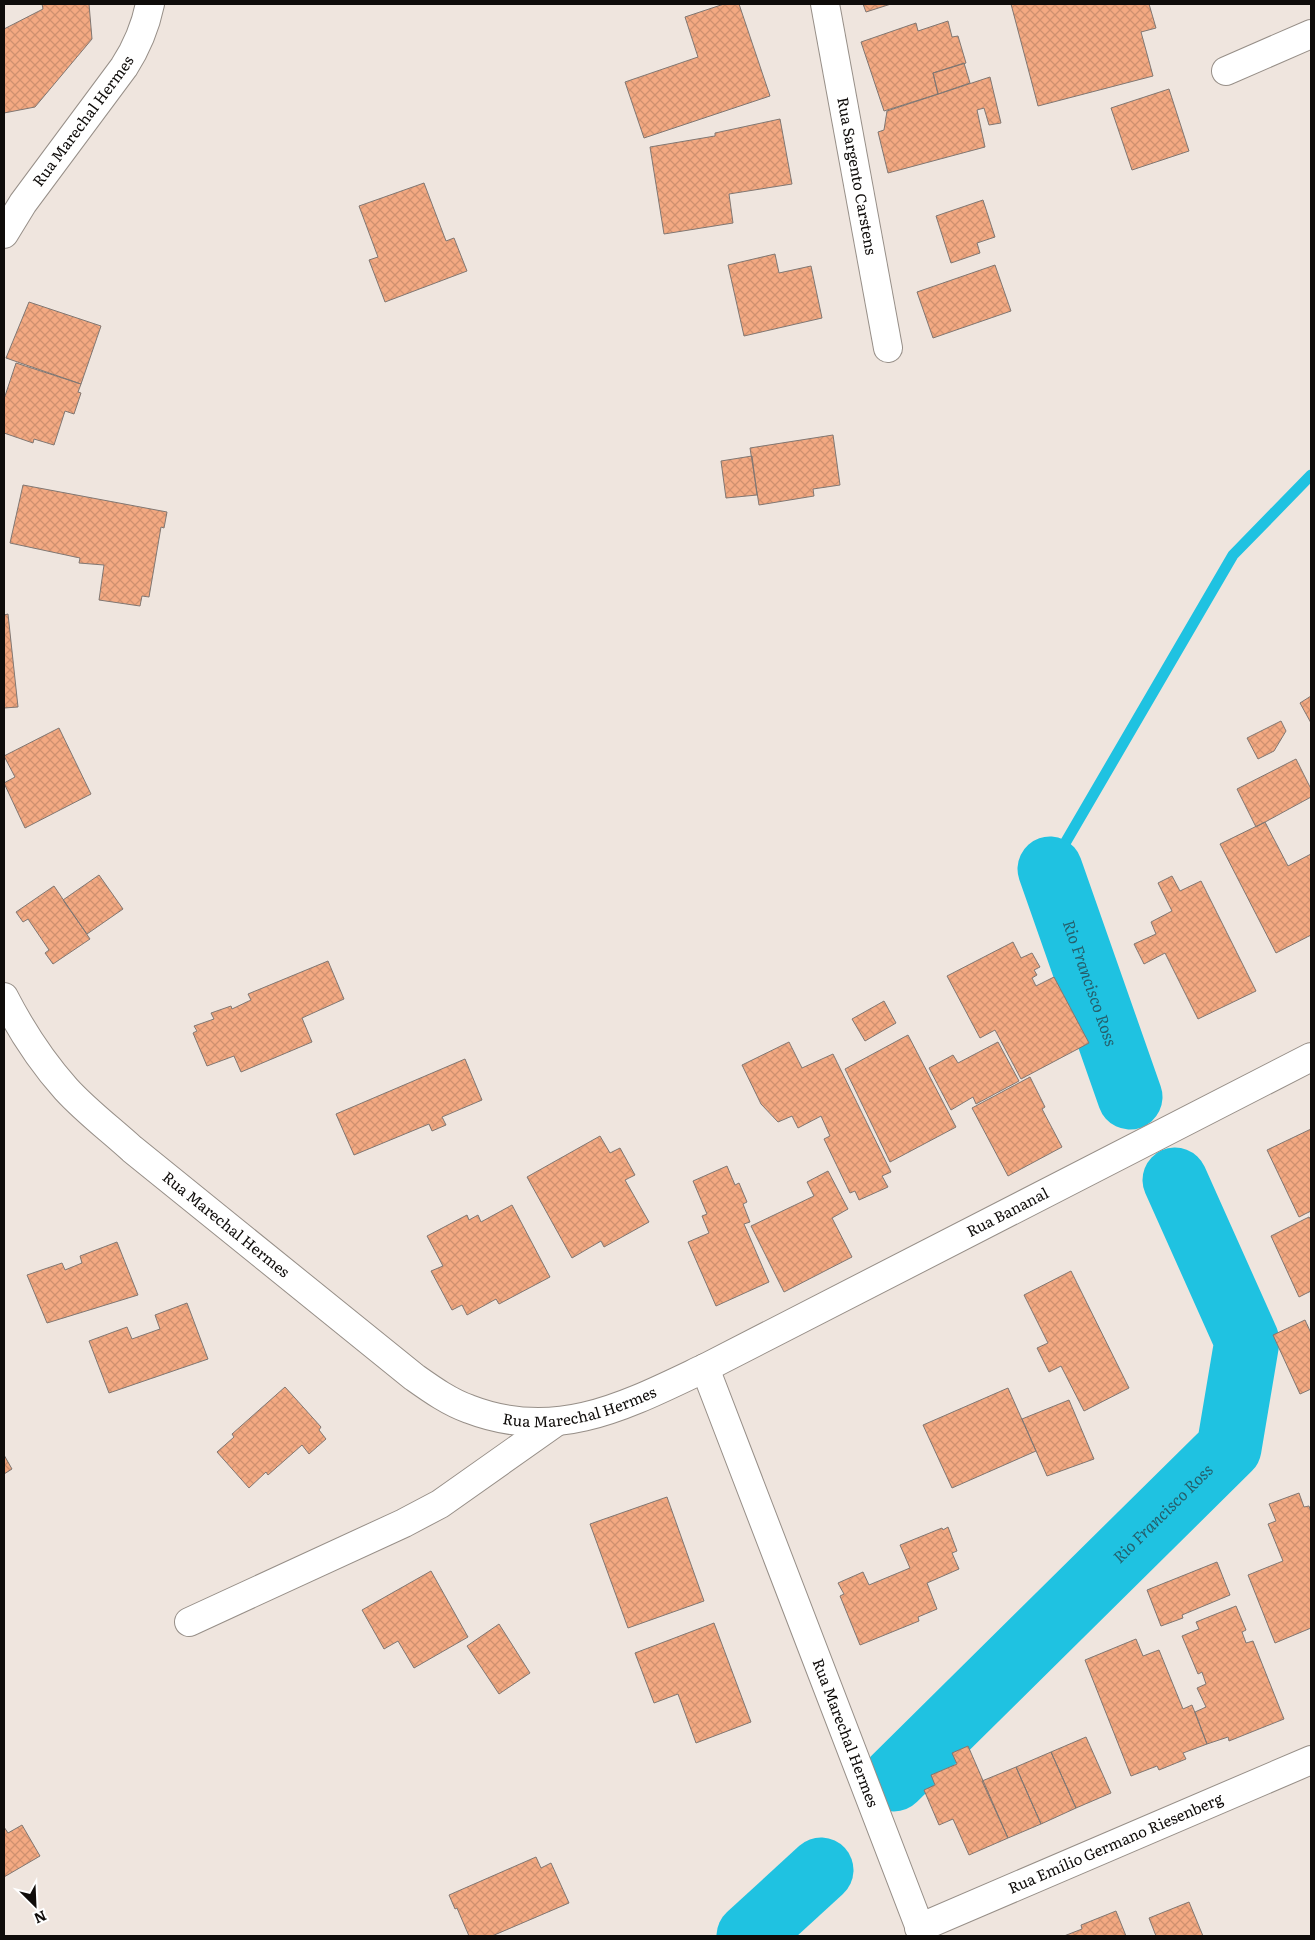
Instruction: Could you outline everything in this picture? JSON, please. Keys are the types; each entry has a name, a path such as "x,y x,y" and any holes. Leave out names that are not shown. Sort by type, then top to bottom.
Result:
{"street":[{"name":"Rua Marechal Hermes","path":"4,234 23,203 124,67 138,45 150,4"},
{"name":"Rua Sargento Carstens","path":"825,4 888,348"},
{"path":"1226,71 1311,34"},
{"name":"Rua Marechal Hermes","path":"5,1003 43,1061 67,1090 94,1116 132,1149 414,1377 443,1396 469,1409 501,1419 556,1422 580,1418 636,1401 704,1368 921,1932"},
{"name":"Rua Bananal","path":"704,1368 1311,1057"},
{"path":"189,1622 395,1528 440,1504 556,1422"},
{"name":"Rua Emílio Germano Riesenberg","path":"921,1932 1311,1760"}],"building":[{"path":"42,4 89,4 92,39 35,107 4,113 4,29 43,9"},
{"path":"724,4 739,4 770,96 644,138 625,82 698,57 685,17"},
{"path":"863,4 891,4 866,12"},
{"path":"1011,4 1149,4 1156,28 1141,32 1153,76 1038,106"},
{"path":"948,21 952,37 958,36 966,63 933,73 938,94 884,111 861,42 916,23 918,31"},
{"path":"964,63 970,83 938,94 933,73"},
{"path":"990,77 1001,123 989,125 984,108 977,110 985,147 888,173 878,132 884,130 887,111"},
{"path":"1169,89 1189,151 1132,170 1111,108"},
{"path":"780,119 792,184 729,194 733,223 664,234 650,147 715,136 715,133"},
{"path":"424,183 446,241 454,238 467,271 385,302 369,260 378,257 359,206"},
{"path":"983,200 995,237 977,243 980,253 951,263 936,216"},
{"path":"775,254 779,273 811,266 822,318 744,336 728,265"},
{"path":"995,265 1011,311 933,338 917,292"},
{"path":"29,302 101,326 81,384 6,358"},
{"path":"16,363 81,384 78,392 81,393 74,414 65,411 54,445 34,439 33,443 4,433 4,399"},
{"path":"833,435 840,485 813,489 814,496 759,505 750,448"},
{"path":"752,456 757,495 726,498 721,461"},
{"path":"23,485 167,512 164,528 161,527 149,597 142,596 140,606 99,600 104,565 79,563 80,558 10,543"},
{"path":"8,614 18,707 4,708 4,615"},
{"path":"1311,696 1311,723 1300,703"},
{"path":"1281,721 1286,731 1274,751 1258,759 1247,738"},
{"path":"59,728 91,794 25,828 4,783 15,777 4,756"},
{"path":"1296,759 1311,789 1311,797 1256,827 1237,789"},
{"path":"1265,822 1288,866 1311,854 1311,935 1276,953 1220,844"},
{"path":"99,875 123,909 87,934 63,900"},
{"path":"1172,876 1180,891 1201,881 1256,991 1198,1019 1165,953 1144,964 1134,944 1156,934 1151,922 1172,911 1158,883"},
{"path":"54,886 90,939 53,964 45,953 49,950 28,919 23,922 16,912"},
{"path":"1013,942 1021,958 1032,953 1040,967 1034,970 1037,975 1032,978 1036,986 1054,977 1089,1043 1021,1079 995,1030 980,1038 947,976"},
{"path":"328,961 344,999 302,1018 312,1042 241,1072 234,1056 207,1066 193,1033 197,1031 194,1026 214,1019 211,1013 231,1006 232,1009 251,1000 248,994"},
{"path":"884,1001 896,1023 865,1041 852,1019"},
{"path":"908,1035 956,1127 890,1162 845,1069"},
{"path":"789,1042 802,1068 833,1054 891,1172 882,1176 888,1187 859,1200 855,1191 850,1193 824,1139 830,1136 821,1116 798,1128 792,1116 778,1122 761,1104 742,1065"},
{"path":"998,1042 1019,1081 976,1104 973,1097 951,1110 929,1068 953,1055 958,1063"},
{"path":"465,1059 482,1100 442,1117 446,1125 432,1131 429,1124 354,1155 336,1114"},
{"path":"1030,1077 1045,1107 1042,1109 1062,1147 1008,1176 972,1108"},
{"path":"1311,1129 1311,1211 1299,1217 1267,1150"},
{"path":"600,1136 610,1153 620,1148 635,1175 625,1180 649,1222 604,1247 601,1241 572,1258 527,1177"},
{"path":"727,1166 735,1185 739,1183 747,1202 743,1204 750,1222 744,1224 769,1282 716,1306 688,1242 709,1233 702,1216 707,1214 693,1181"},
{"path":"828,1171 848,1209 832,1218 852,1257 784,1292 751,1226 814,1196 807,1182"},
{"path":"512,1205 550,1277 499,1304 496,1299 467,1315 462,1305 452,1310 431,1271 443,1266 427,1236 467,1215 469,1220 478,1215 481,1222"},
{"path":"1309,1217 1311,1220 1311,1291 1299,1297 1271,1236"},
{"path":"117,1242 138,1295 47,1323 27,1275 62,1263 65,1270 82,1263 80,1256"},
{"path":"1071,1271 1129,1388 1084,1411 1061,1366 1049,1372 1037,1348 1048,1343 1024,1295"},
{"path":"187,1303 208,1359 109,1393 89,1341 127,1327 132,1339 160,1329 155,1315"},
{"path":"1305,1320 1311,1333 1311,1389 1300,1394 1273,1335"},
{"path":"285,1387 321,1427 319,1430 326,1439 309,1454 302,1445 268,1475 266,1472 249,1488 217,1452 234,1437 232,1434"},
{"path":"1008,1388 1036,1451 952,1488 923,1425"},
{"path":"1069,1400 1094,1459 1047,1476 1022,1419"},
{"path":"4,1455 12,1469 4,1474"},
{"path":"1299,1493 1304,1507 1309,1506 1311,1512 1311,1628 1275,1643 1248,1575 1283,1561 1268,1524 1276,1521 1269,1504"},
{"path":"667,1497 704,1601 628,1628 590,1524"},
{"path":"948,1527 957,1551 952,1553 959,1569 927,1583 937,1609 918,1617 919,1621 860,1645 840,1596 844,1594 838,1583 863,1572 869,1585 910,1568 900,1545"},
{"path":"1217,1562 1230,1595 1182,1615 1183,1618 1161,1626 1147,1590"},
{"path":"431,1571 468,1637 414,1668 398,1641 384,1649 362,1610"},
{"path":"1236,1606 1246,1630 1242,1632 1246,1643 1253,1641 1284,1719 1229,1741 1228,1737 1207,1744 1195,1712 1206,1707 1197,1688 1206,1684 1202,1672 1198,1674 1182,1636 1199,1629 1196,1622"},
{"path":"714,1623 751,1722 696,1743 678,1694 654,1703 635,1653"},
{"path":"499,1624 530,1673 499,1694 467,1646"},
{"path":"1136,1639 1143,1656 1159,1650 1183,1709 1192,1705 1207,1744 1183,1753 1186,1759 1159,1770 1157,1766 1131,1776 1085,1660"},
{"path":"1086,1737 1111,1793 1076,1808 1051,1752"},
{"path":"968,1746 1008,1838 969,1855 953,1819 939,1825 924,1790 935,1785 931,1775 957,1764 952,1753"},
{"path":"1051,1752 1076,1808 1041,1824 1016,1767"},
{"path":"1016,1767 1041,1824 1008,1838 982,1781"},
{"path":"22,1825 40,1856 4,1877 4,1827 8,1833"},
{"path":"536,1857 541,1868 551,1863 569,1903 492,1936 469,1936 449,1895"},
{"path":"1189,1902 1203,1936 1156,1936 1149,1918"},
{"path":"1116,1911 1126,1936 1064,1936 1082,1929 1081,1925"}],"waterway":[{"path":"1050,869 1233,555 1311,475"},
{"name":"Rio Francisco Ross","path":"1050,869 1130,1097"},
{"name":"Rio Francisco Ross","path":"894,1779 1229,1448 1247,1341 1175,1180"},
{"name":"Rio Francisco Ross","path":"749,1936 821,1870"}]}
